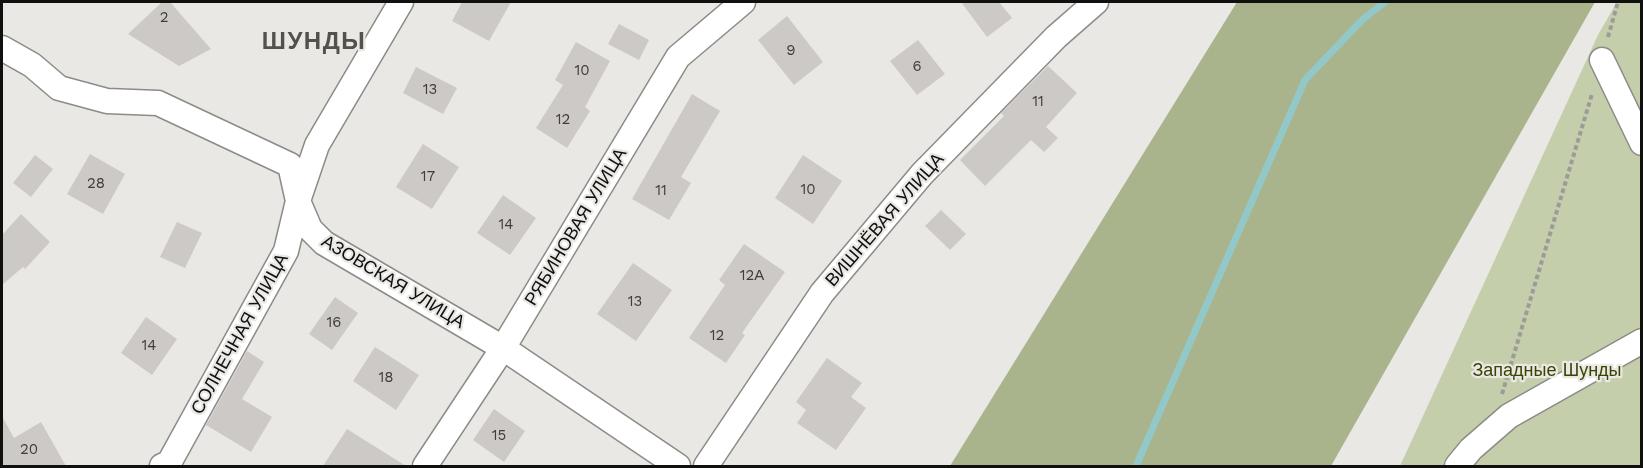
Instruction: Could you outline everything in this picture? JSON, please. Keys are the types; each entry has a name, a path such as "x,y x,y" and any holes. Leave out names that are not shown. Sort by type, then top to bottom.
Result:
{"street":[{"name":"СОЛНЕЧНАЯ УЛИЦА","path":"167,465 286,251 298,201 317,145 401,2"},
{"name":"РЯБИНОВАЯ УЛИЦА","path":"424,466 503,348 678,57 743,2"},
{"name":"ВИШНЁВАЯ УЛИЦА","path":"706,466 822,294 922,174 1056,37 1096,2"},
{"name":"АЗОВСКАЯ УЛИЦА","path":"2,48 32,65 59,88 107,101 158,103 290,165 298,201 310,229 324,243 503,348 678,466"},
{"path":"1602,60 1641,143"},
{"path":"1457,466 1471,449 1509,416 1641,341"}],"path":[{"path":"1491,432 1618,2"}],"green space":[{"path":"1237,2 1595,2 1331,466 950,466"},
{"name":"Западные Шунды","path":"1617,2 1641,2 1641,466 1400,466 1598,35"}],"building":[{"path":"162,2 170,2 211,49 179,66 128,34"},
{"path":"462,2 511,2 489,41 452,21"},
{"path":"961,2 999,2 1012,18 987,37"},
{"path":"787,16 823,62 794,85 758,40"},
{"path":"619,24 649,40 639,60 608,44"},
{"path":"918,40 945,74 917,95 890,61"},
{"path":"576,42 610,61 585,107 590,111 567,148 536,128 563,85 555,80"},
{"path":"1048,66 1077,93 1046,127 1058,138 1044,152 1031,140 985,186 960,160 1004,116 1001,113"},
{"path":"416,67 457,88 443,114 403,93"},
{"path":"692,94 720,111 681,177 691,183 669,220 632,199"},
{"path":"423,144 459,167 432,209 396,187"},
{"path":"90,154 125,174 103,214 67,194"},
{"path":"35,155 53,169 31,197 13,183"},
{"path":"803,155 842,181 813,224 775,198"},
{"path":"503,195 536,218 510,255 477,233"},
{"path":"941,210 966,234 950,250 925,226"},
{"path":"21,214 50,242 25,269 23,267 2,285 2,235"},
{"path":"177,222 202,233 185,268 160,257"},
{"path":"744,244 785,272 742,333 745,335 726,363 689,338 725,285 719,280"},
{"path":"633,263 672,290 636,341 597,314"},
{"path":"335,297 358,313 332,350 309,334"},
{"path":"146,317 177,339 152,375 121,353"},
{"path":"375,347 419,375 396,410 353,381"},
{"path":"247,351 264,362 242,399 272,417 251,452 206,425"},
{"path":"827,358 862,383 851,397 866,408 836,450 797,423 806,410 796,402"},
{"path":"494,409 525,431 504,462 473,440"},
{"path":"2,416 14,438 41,422 66,466 2,466"},
{"path":"347,429 406,466 323,466"}],"waterway":[{"path":"1136,466 1305,80 1362,20 1385,2"}],"district":[{"name":"ШУНДЫ","path":"314,42"}]}
